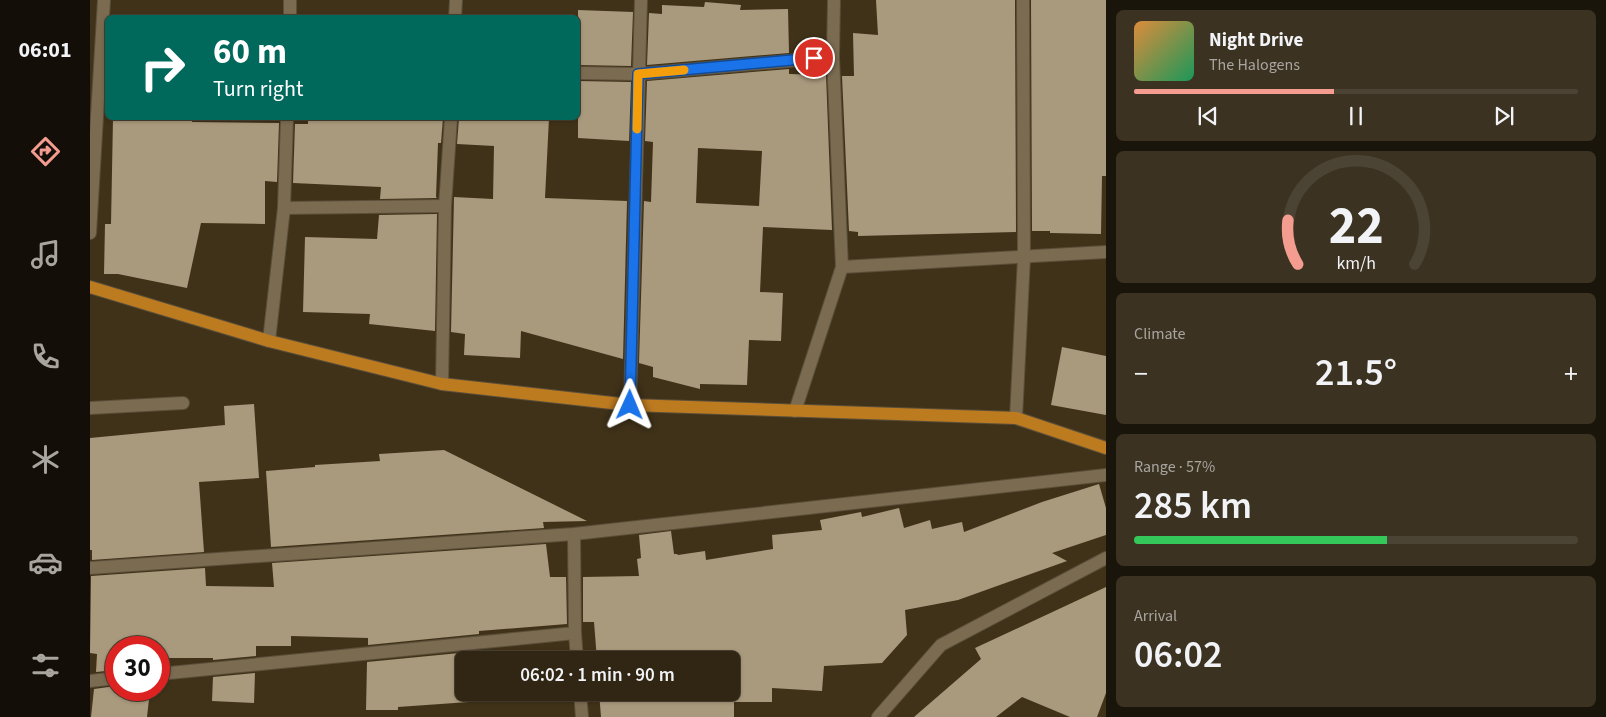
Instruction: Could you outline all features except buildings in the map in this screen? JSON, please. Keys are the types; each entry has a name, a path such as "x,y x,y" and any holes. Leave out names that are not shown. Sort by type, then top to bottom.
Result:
{"main road":[{"path":"90,287 269,341 442,384 630,405 1016,418 1106,448"}],"street":[{"path":"90,233 104,0"},
{"path":"290,0 290,15"},
{"path":"455,15 456,0"},
{"path":"630,405 641,0"},
{"path":"796,411 842,267 833,57 834,0"},
{"path":"1016,418 1024,257 1023,0"},
{"path":"580,73 638,74 833,57"},
{"path":"269,341 284,208 287,120"},
{"path":"442,384 445,206 451,120"},
{"path":"284,208 445,206"},
{"path":"842,267 1106,252"},
{"path":"90,408 183,403"},
{"path":"90,568 574,534 1106,475"},
{"path":"574,534 576,651"},
{"path":"878,717 941,645 1106,558"},
{"path":"170,673 575,633"},
{"path":"90,680 105,679"},
{"path":"581,701 582,717"}],"slow traffic":[{"path":"637,129 638,74 684,70"}],"route":[{"path":"630,405 638,74 814,58"}]}
